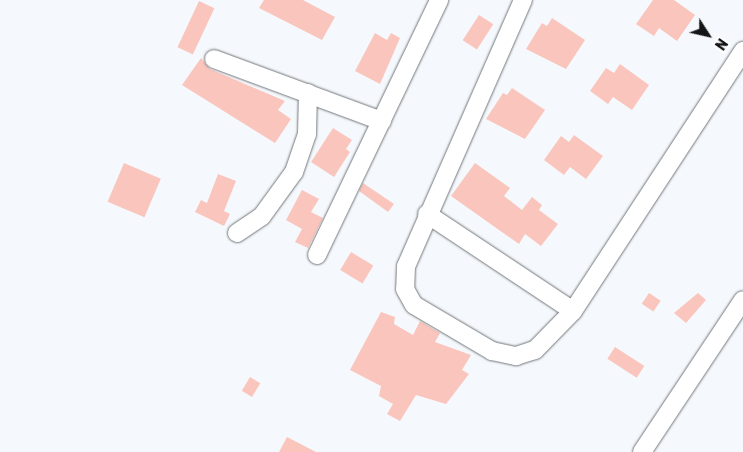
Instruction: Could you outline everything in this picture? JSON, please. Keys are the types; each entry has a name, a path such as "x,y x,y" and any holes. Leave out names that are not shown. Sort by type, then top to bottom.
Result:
{"street":[{"path":"317,255 439,0"},
{"path":"523,0 427,214 406,266 405,289 414,305 433,321 492,351 516,356 535,350 573,310 743,51"},
{"path":"214,59 382,120"},
{"path":"237,233 262,216 294,172 307,134 308,93"},
{"path":"427,214 573,310"},
{"path":"642,452 743,300"}],"building":[{"path":"264,0 303,0 335,17 322,40 259,8"},
{"path":"653,0 674,0 695,15 677,41 659,28 654,36 636,24"},
{"path":"199,1 214,8 193,54 177,47"},
{"path":"479,15 493,24 477,49 463,40"},
{"path":"552,18 585,40 566,69 526,49 542,23 547,26"},
{"path":"375,33 387,40 391,33 400,38 380,84 355,71"},
{"path":"201,58 210,69 285,101 278,110 291,119 275,143 182,85"},
{"path":"620,64 649,85 632,110 613,97 608,104 590,91 606,68 614,73"},
{"path":"512,88 545,110 525,139 486,119 503,93 507,95"},
{"path":"333,128 352,140 346,149 350,152 334,177 311,162"},
{"path":"574,135 603,156 586,179 570,167 564,175 544,160 561,136 569,142"},
{"path":"124,163 161,179 144,217 108,202"},
{"path":"475,163 510,188 504,196 522,210 532,197 542,205 539,210 558,224 541,246 525,234 519,244 451,196"},
{"path":"218,174 236,181 224,211 230,214 224,226 195,212 201,200 207,203"},
{"path":"363,183 394,204 388,212 359,191"},
{"path":"302,190 319,199 311,212 323,218 308,248 295,242 302,229 286,220"},
{"path":"351,252 373,265 362,283 340,270"},
{"path":"649,293 661,301 653,312 642,304"},
{"path":"698,293 706,300 686,323 674,313"},
{"path":"381,312 395,317 394,324 413,335 420,321 440,333 435,342 471,355 462,370 469,374 446,404 416,395 400,421 387,414 393,404 379,396 381,386 350,370"},
{"path":"615,347 644,366 637,378 607,359"},
{"path":"250,377 260,383 252,397 242,391"},
{"path":"287,437 316,452 279,452"}]}
